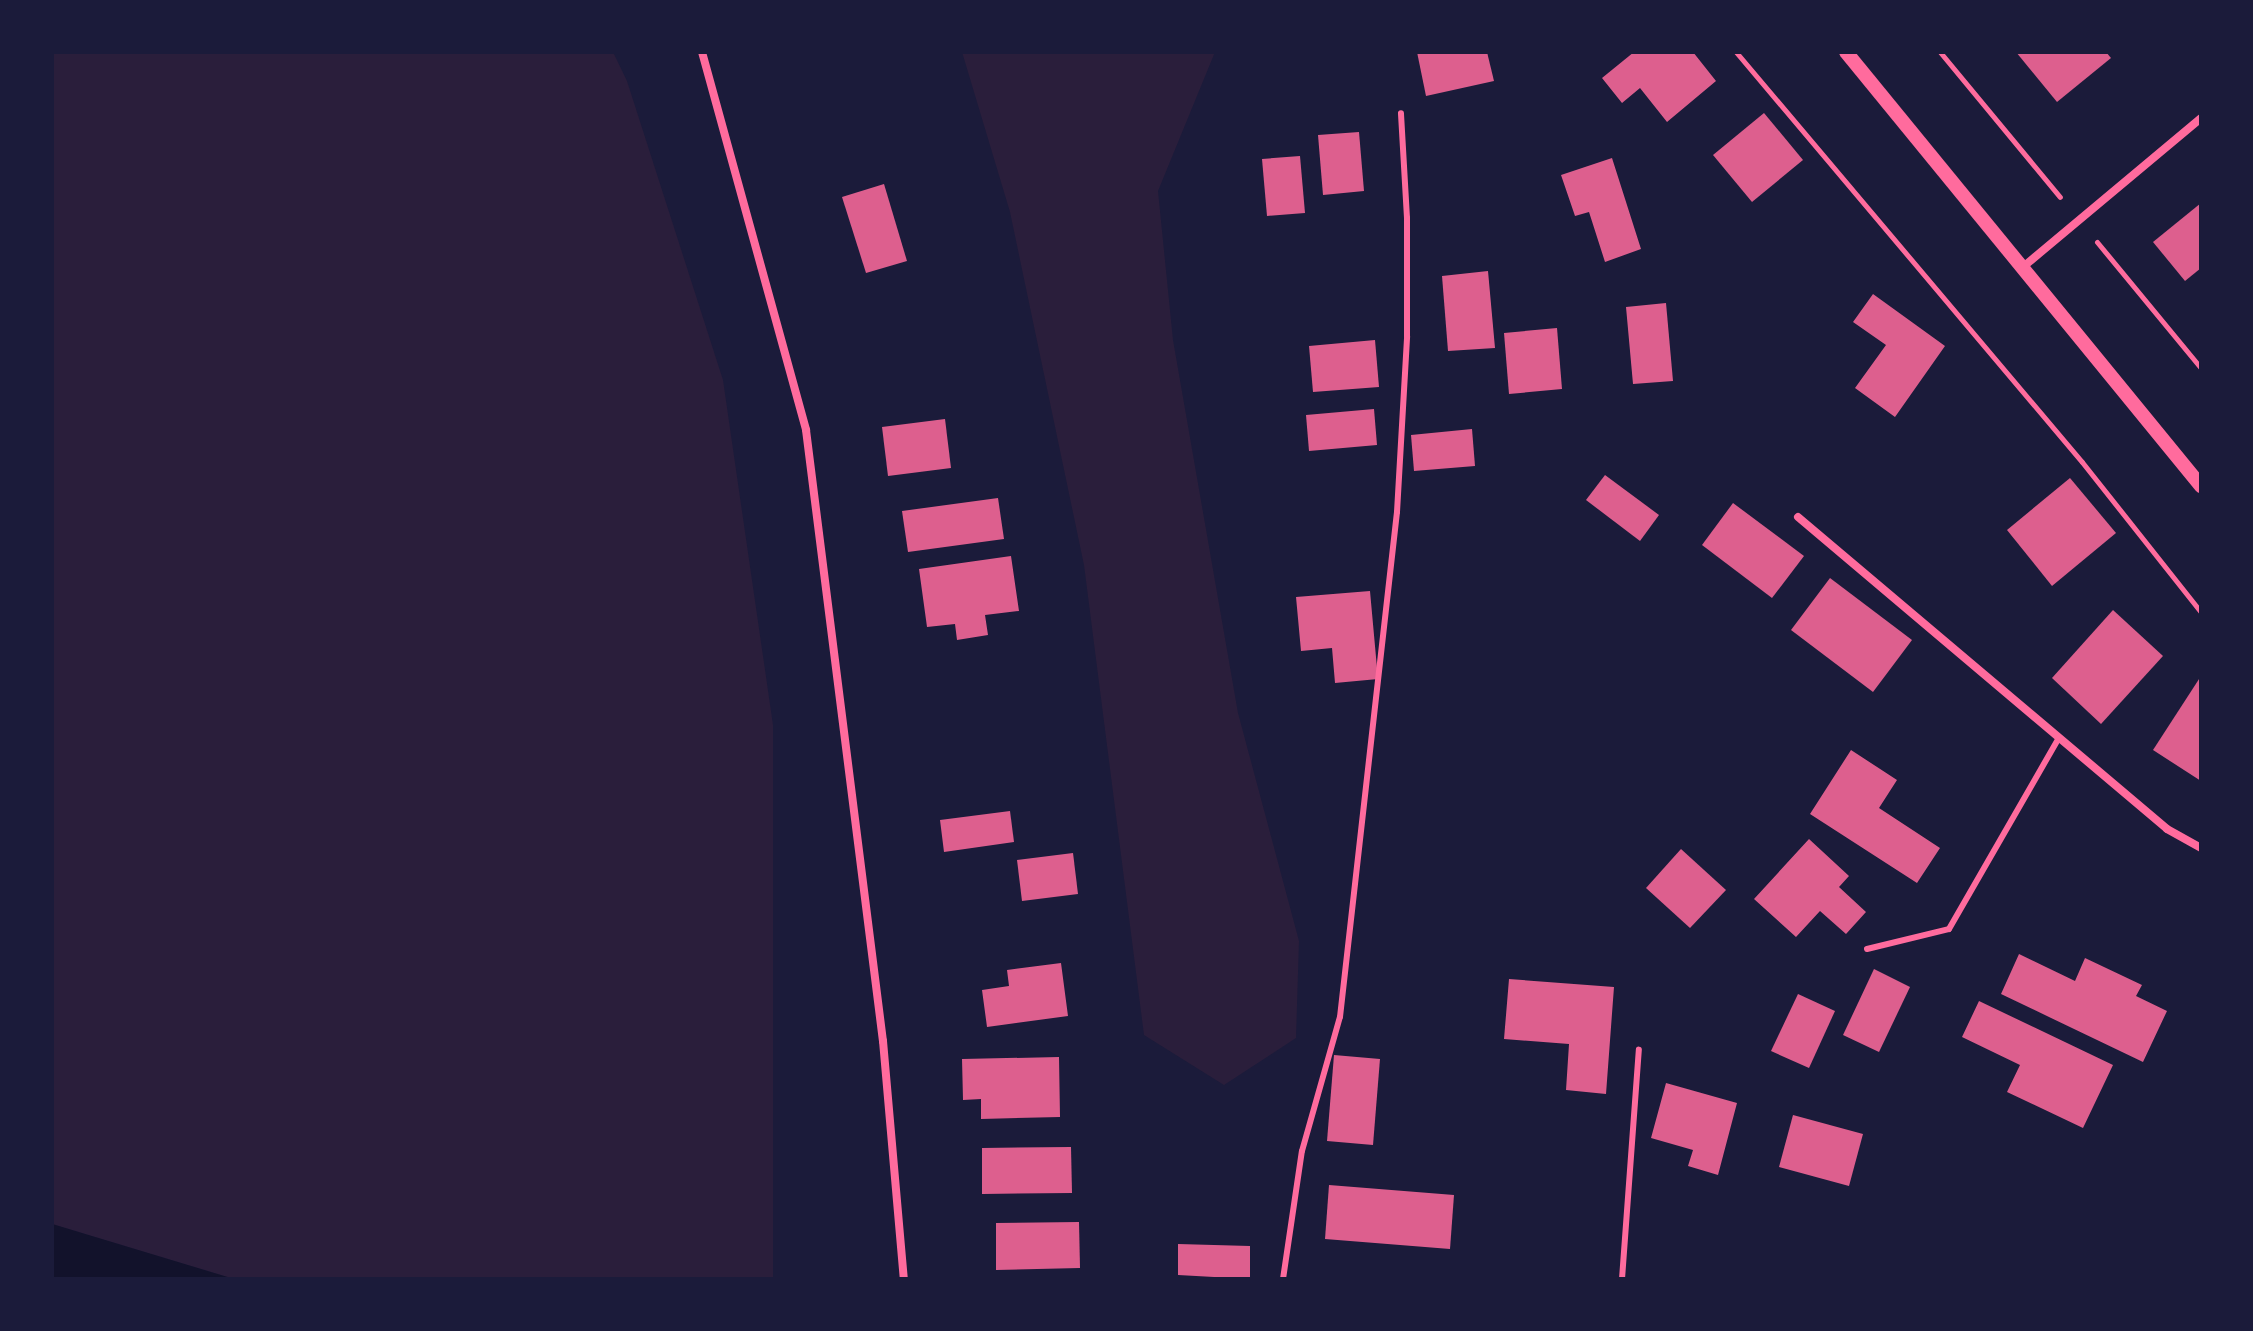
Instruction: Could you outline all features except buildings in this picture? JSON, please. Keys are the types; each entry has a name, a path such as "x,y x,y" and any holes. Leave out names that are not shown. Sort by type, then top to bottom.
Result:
{"street":[{"path":"702,52 806,430 883,1041 904,1279"},
{"path":"1846,52 2201,486"},
{"path":"2023,267 2201,118"},
{"path":"1798,517 2167,829 2201,848"}],"lane":[{"path":"1283,1279 1302,1151 1340,1017 1397,512 1407,336 1407,218 1401,113"},
{"path":"1867,949 1949,929 2059,738"},
{"path":"1622,1279 1639,1050"}],"path":[{"path":"1736,52 2082,462 2201,612"},
{"path":"1940,52 2201,368"}],"shaded area":[{"path":"52,52 613,52 627,81 723,380 773,725 773,1279 234,1279 52,1224"},
{"path":"962,52 1215,52 1158,191 1173,340 1238,713 1299,941 1296,1038 1224,1085 1144,1035 1084,565 1010,212"},
{"path":"52,1224 234,1279 52,1279"}]}
